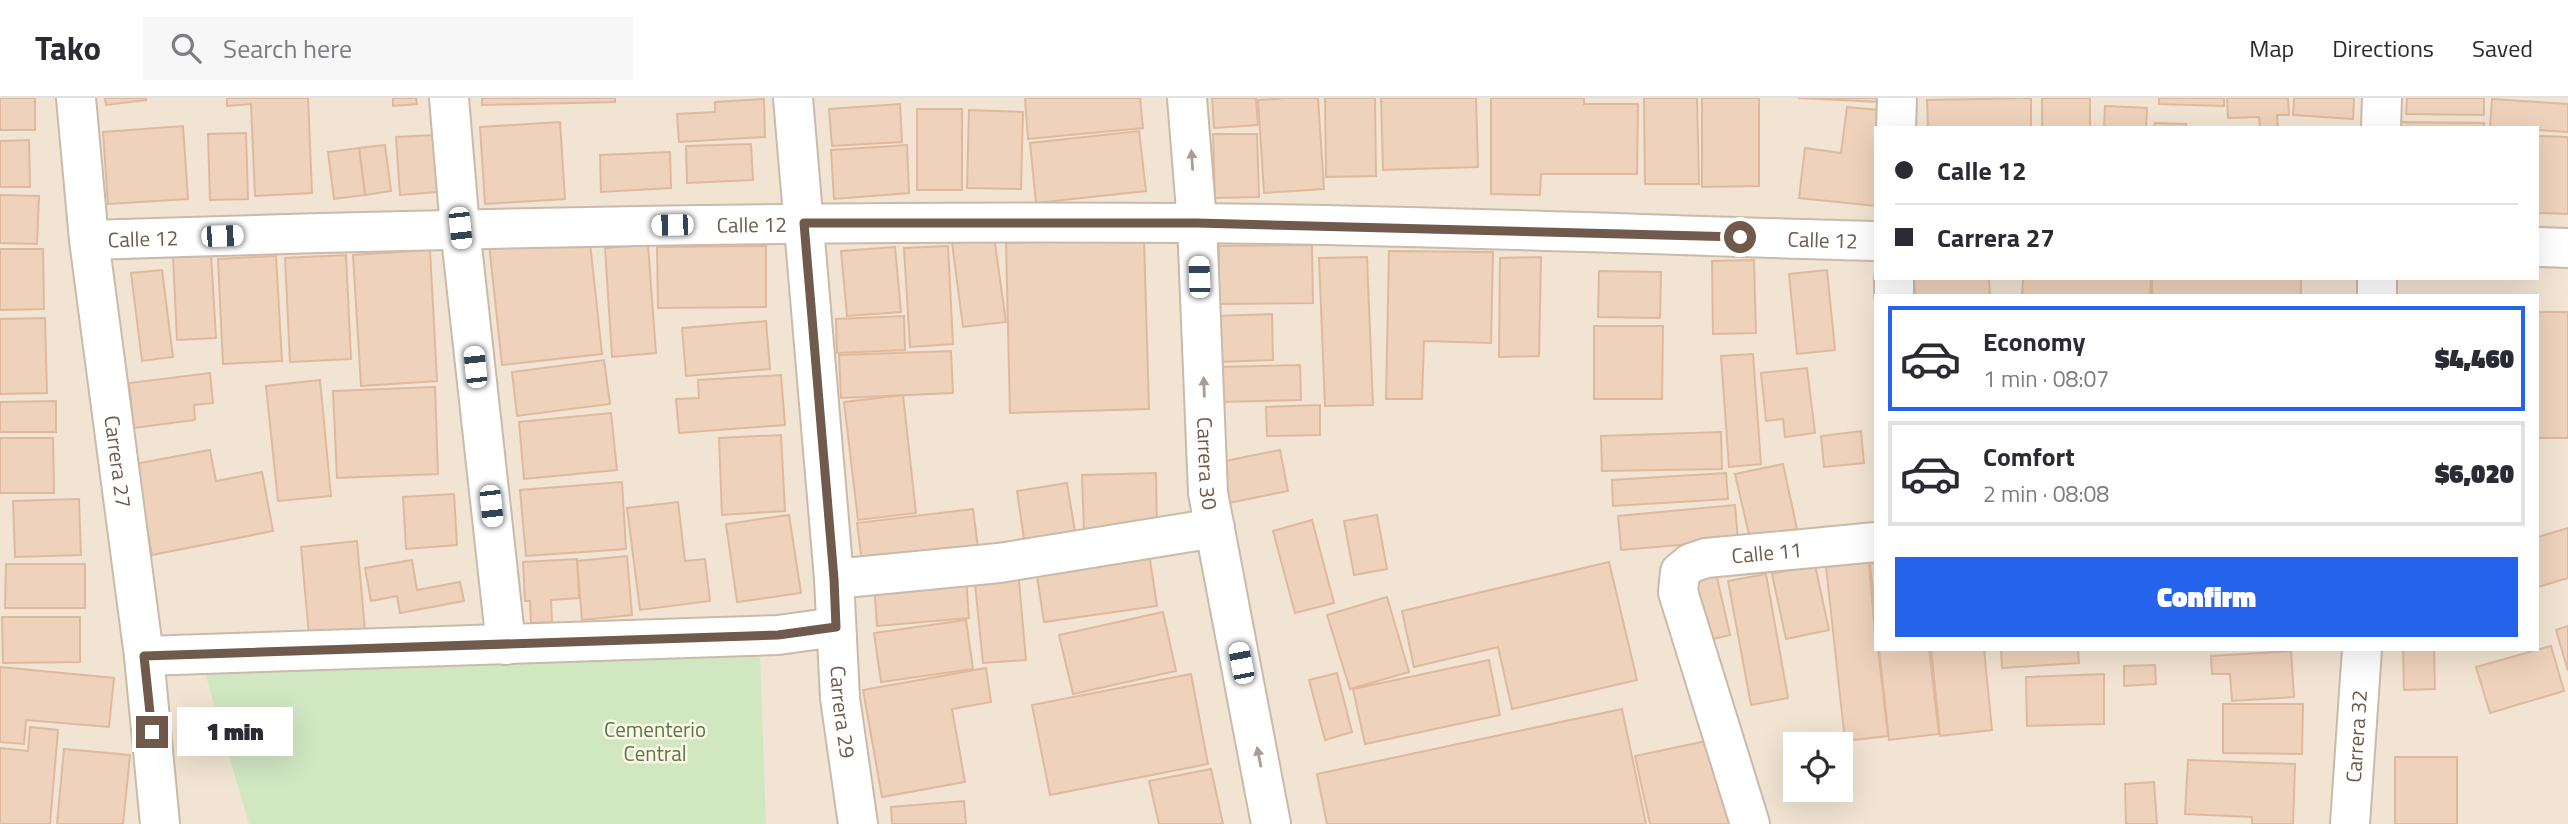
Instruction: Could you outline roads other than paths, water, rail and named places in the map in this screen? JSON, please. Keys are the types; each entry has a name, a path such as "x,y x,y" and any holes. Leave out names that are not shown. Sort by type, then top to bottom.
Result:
{"street":[{"name":"Carrera 27","path":"76,98 89,240 144,656 160,824"},
{"path":"449,98 460,228 506,645"},
{"name":"Carrera 29","path":"793,98 834,579 840,698 858,824"},
{"name":"Carrera 30","path":"1187,98 1197,223 1208,493 1271,824"},
{"path":"1896,126 1897,98"},
{"path":"2381,126 2382,98"},
{"name":"Calle 12","path":"89,240 460,228 804,223 1197,223 1874,241"},
{"path":"2539,247 2568,248"},
{"path":"834,579 999,563 1215,528"},
{"name":"Calle 11","path":"1750,824 1678,592 1681,572 1691,563 1706,558 1874,542"},
{"path":"144,656 778,635 836,627"},
{"name":"Carrera 32","path":"2350,824 2362,651"}],"park label":[{"name":"Cementerio Central","path":"655,741"}]}
